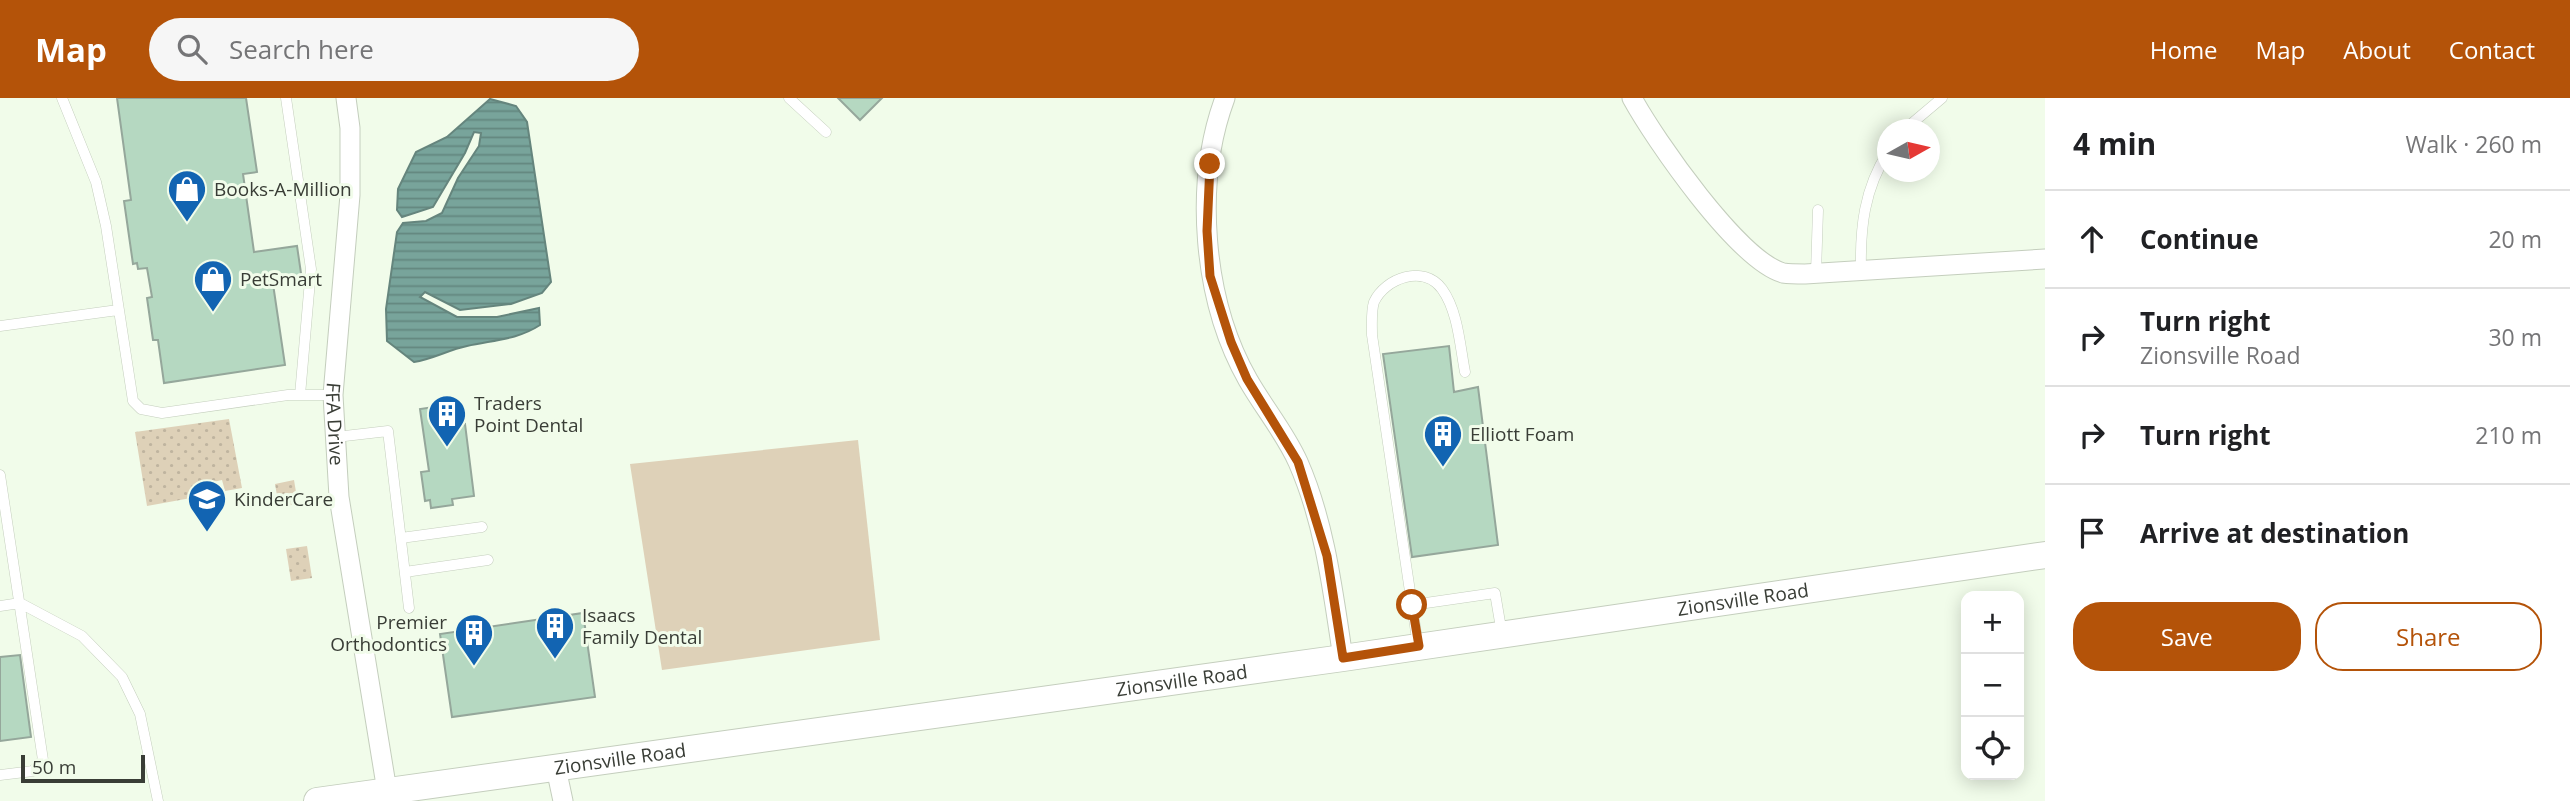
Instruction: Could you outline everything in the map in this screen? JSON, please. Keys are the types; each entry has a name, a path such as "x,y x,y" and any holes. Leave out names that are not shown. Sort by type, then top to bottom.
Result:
{"main road":[{"name":"Zionsville Road","path":"317,801 1343,658 2045,555"}],"street":[{"name":"FFA Drive","path":"346,98 350,195 333,395 335,437 339,496 387,791"},
{"path":"1225,98 1210,164 1207,231 1210,276 1231,342 1247,379 1298,462 1327,556 1343,658"},
{"path":"1632,98 1705,203 1758,259 1783,273 1816,274 2045,258"},
{"path":"556,768 563,801"}],"lane":[{"path":"62,98 96,182 133,401 141,409 162,413 300,395 333,395"},
{"path":"286,98 311,269 300,395"},
{"path":"789,98 826,132"},
{"path":"1917,119 1942,98"},
{"path":"1861,271 1862,219 1868,192 1877,174"},
{"path":"1816,274 1818,210"},
{"path":"1419,646 1372,334 1373,305 1379,292 1402,277 1430,279 1440,286 1456,325 1465,372"},
{"path":"0,326 118,310"},
{"path":"335,437 388,431 410,608"},
{"path":"0,475 43,760 33,771 0,775"},
{"path":"401,538 482,527"},
{"path":"405,572 488,560"},
{"path":"1412,605 1495,593 1503,634"},
{"path":"0,606 20,603 82,636 122,677 140,714 158,801"}],"shaded area":[{"path":"229,419 242,488 225,491 222,480 200,485 202,496 147,506 135,432"},
{"path":"858,440 880,640 662,670 630,464"},
{"path":"294,480 298,504 279,507 275,484"},
{"path":"307,546 312,578 291,581 286,549"}],"water":[{"path":"490,99 516,106 527,122 551,282 542,293 511,304 460,310 425,292 420,297 457,317 497,317 539,308 540,325 514,337 460,348 414,362 387,341 386,309 397,232 403,223 426,221 442,213 458,178 479,146 481,133 474,132 465,153 433,207 402,217 397,210 398,189 416,152 447,137"}],"building":[{"path":"117,98 246,98 257,172 243,174 254,252 297,246 302,280 273,284 285,365 164,383 158,340 153,340 147,298 152,297 147,268 138,269 137,263 133,264 124,201 131,200"},
{"path":"838,98 882,98 860,120"},
{"name":"Elliott Foam","path":"1449,346 1454,392 1478,387 1498,545 1412,557 1383,354"},
{"name":"Traders Point Dental","path":"448,405 450,422 454,421 455,426 465,424 474,496 452,499 453,505 431,508 430,500 425,501 421,472 429,471 420,409"},
{"path":"583,613 595,697 452,717 440,634"},
{"path":"20,655 31,737 0,741 0,657"}],"place":[{"name":"Books-A-Million","path":"187,223"},
{"name":"PetSmart","path":"213,313"},
{"name":"Traders Point Dental","path":"447,448"},
{"name":"Elliott Foam","path":"1443,468"},
{"name":"KinderCare","path":"207,533"},
{"name":"Isaacs Family Dental","path":"555,660"},
{"name":"Premier Orthodontics","path":"474,667"}],"route":[{"path":"1210,164 1207,231 1210,276 1231,342 1247,379 1298,462 1327,556 1343,658 1419,646 1412,605"}]}
